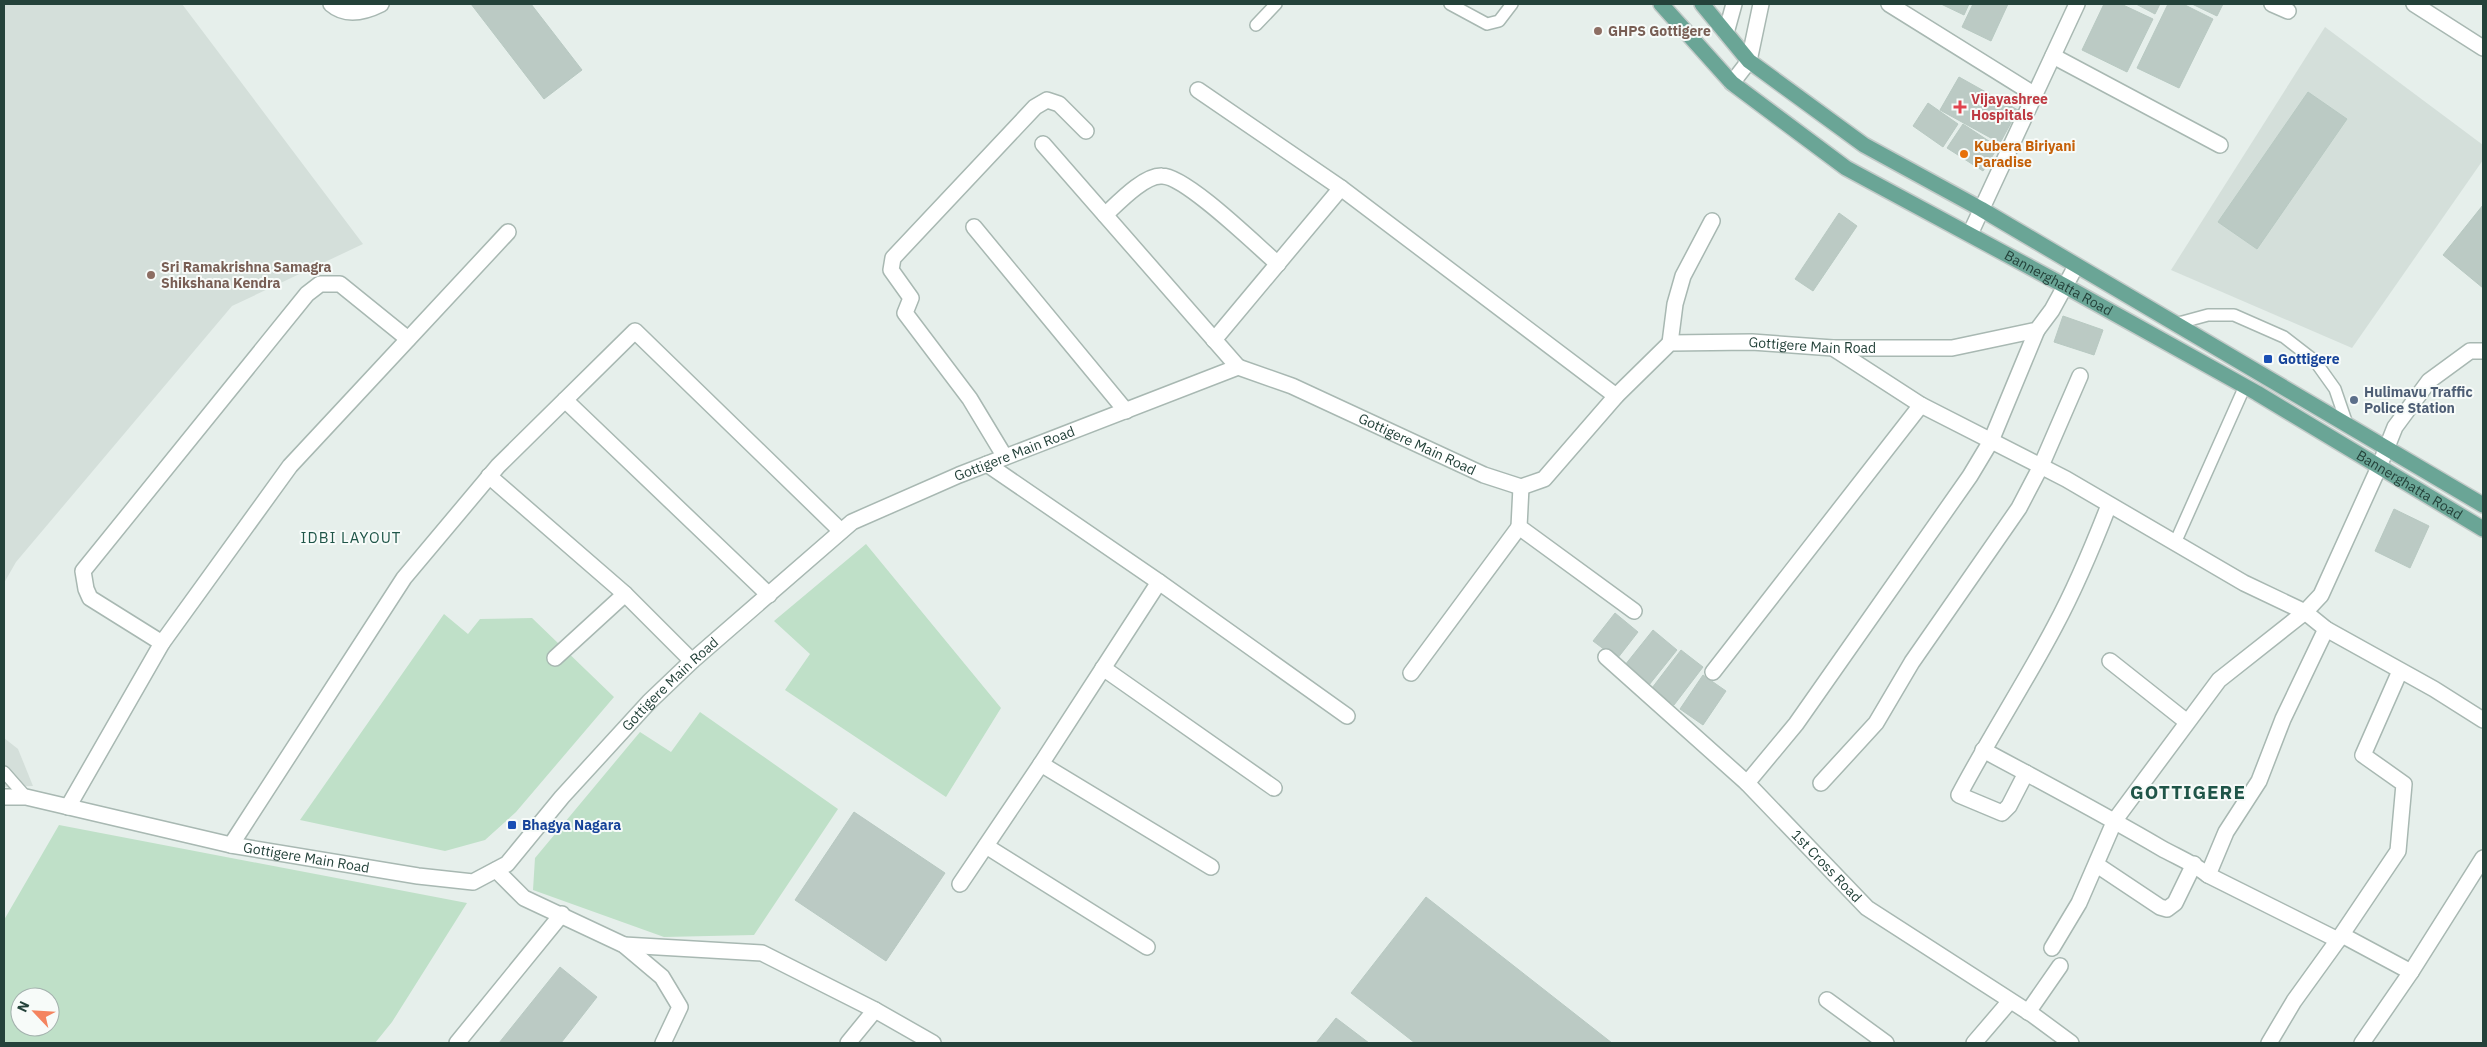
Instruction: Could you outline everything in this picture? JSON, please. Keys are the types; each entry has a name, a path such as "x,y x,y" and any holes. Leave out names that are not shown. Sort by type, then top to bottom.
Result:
{"main road":[{"name":"Bannerghatta Road","path":"1661,4 1732,83 1846,168 1970,234 2245,386 2483,529"},
{"name":"Bannerghatta Road","path":"1702,4 1749,61 1864,145 1981,209 2483,505"}],"street":[{"path":"331,4 352,12 364,12 381,4"},
{"path":"1726,32 1734,4"},
{"path":"1732,83 1749,61 1761,4"},
{"path":"1889,4 2034,95"},
{"path":"1970,234 2077,4"},
{"path":"2272,4 2288,11"},
{"path":"2414,4 2483,48"},
{"path":"2053,56 2220,145"},
{"path":"1198,90 1341,188 1616,396"},
{"path":"1006,457 970,399 906,313 911,298 891,270 893,258 1035,107 1047,100 1059,104 1086,131"},
{"path":"1043,144 1238,367"},
{"path":"1105,215 1147,180 1161,176 1177,180 1201,198 1278,264"},
{"path":"1214,340 1341,188"},
{"path":"1411,673 1519,527 1521,488 1544,479 1616,396 1670,343 1675,304 1683,276 1712,221"},
{"path":"974,227 1126,411"},
{"path":"68,807 162,643 290,466 508,232"},
{"path":"1747,783 1796,724 1970,476 1991,441 2037,330 2052,310 2076,266"},
{"path":"162,643 90,598 86,589 84,572 300,302 320,284 340,284 408,340"},
{"name":"Gottigere Main Road","path":"1670,343 1752,342 1833,348 1952,348 2037,330"},
{"path":"231,845 404,578 489,476 635,331 841,531"},
{"path":"1833,348 1921,405 2041,466 2244,583 2305,612 2326,629 2483,720"},
{"path":"2052,948 2079,903 2115,820 2219,680 2305,612 2321,595 2379,466 2394,427 2429,381 2470,351 2483,352"},
{"name":"Gottigere Main Road","path":"4,796 26,797 231,845 418,876 473,882 507,864 562,797 649,702 692,661 852,522 987,464 1238,367 1292,386 1484,475 1521,488"},
{"path":"1821,783 1876,722 1912,662 2019,508 2041,466 2080,376"},
{"path":"565,400 769,595"},
{"path":"1713,672 1921,405"},
{"path":"987,464 1159,582 1347,716"},
{"path":"489,476 624,594 692,661"},
{"path":"2026,773 2009,806 2002,813 1994,812 1960,795 1983,750 2056,626 2089,556 2109,504"},
{"path":"1519,527 1634,611"},
{"path":"960,884 1041,764 1159,582"},
{"path":"555,658 624,594"},
{"path":"2208,875 2226,832 2259,781 2282,719 2326,629"},
{"name":"1st Cross Road","path":"1606,657 1747,783 1867,908 2028,1012 2070,1043"},
{"path":"2110,661 2187,722"},
{"path":"1103,668 1274,788"},
{"path":"2269,1043 2294,1000 2340,937 2398,850 2404,784 2363,755 2400,671"},
{"path":"1983,750 2115,820 2162,848 2194,864 2208,875 2411,972"},
{"path":"1041,764 1211,867"},
{"path":"986,846 1147,948"},
{"path":"2362,1043 2411,972 2483,858"},
{"path":"2097,865 2160,908 2167,909 2175,903 2194,864"},
{"path":"496,870 524,898 624,944 662,977 680,1007 663,1043"},
{"path":"457,1043 562,914"},
{"path":"624,944 762,953 875,1010 933,1043"},
{"path":"2028,1012 2060,966"},
{"path":"1827,1000 1886,1043"},
{"path":"1974,1043 2010,1001"},
{"path":"848,1043 875,1010"}],"lane":[{"path":"1256,26 1276,4"},
{"path":"1450,4 1486,24 1499,21 1512,4"},
{"path":"2175,324 2208,315 2234,315 2284,337 2315,361 2335,389 2347,424"},
{"path":"2175,542 2245,386"},
{"path":"4,772 26,797"}],"shaded area":[{"name":"Sri Ramakrishna Samagra Shikshana Kendra","path":"4,4 182,4 363,244 232,306 16,562 4,583"},
{"path":"2325,27 2483,145 2483,160 2352,348 2171,270"},
{"path":"4,738 18,749 33,786 4,787"}],"green space":[{"path":"866,544 1001,708 946,797 785,690 810,654 774,621"},
{"path":"444,614 468,634 480,619 532,618 614,697 516,812 485,840 445,851 300,820"},
{"path":"700,712 838,809 754,935 664,937 533,890 535,858 640,732 671,752"},
{"path":"59,825 467,903 392,1022 375,1043 4,1043 4,920"}],"building":[{"path":"471,4 531,4 582,70 544,99"},
{"path":"1941,4 1969,4 1964,15"},
{"path":"1973,4 2008,4 1991,41 1962,27"},
{"path":"2104,4 2121,4 2153,19 2127,72 2082,50"},
{"path":"2136,4 2160,4 2155,14"},
{"path":"2168,4 2183,4 2213,19 2179,88 2137,68"},
{"path":"2192,4 2223,4 2217,16"},
{"path":"1959,77 2018,110 2000,143 1940,110"},
{"path":"2308,92 2347,119 2257,249 2218,222"},
{"path":"1928,103 1958,124 1943,147 1913,126"},
{"path":"1963,124 1998,147 1983,171 1947,148"},
{"path":"2483,205 2483,288 2443,255"},
{"path":"1839,213 1857,226 1813,291 1795,279"},
{"path":"2063,316 2103,330 2094,355 2054,342"},
{"path":"2394,509 2429,526 2410,568 2375,551"},
{"path":"1615,613 1638,632 1617,659 1593,641"},
{"path":"1653,630 1677,650 1649,685 1625,665"},
{"path":"1681,650 1703,667 1674,705 1652,688"},
{"path":"1703,675 1726,691 1703,725 1680,709"},
{"path":"854,812 945,873 886,961 795,900"},
{"path":"1426,897 1612,1043 1415,1043 1351,993"},
{"path":"560,967 597,997 561,1043 499,1043"},
{"path":"1336,1018 1369,1043 1316,1043"}],"place":[{"name":"GHPS Gottigere","path":"1598,31"},
{"name":"Vijayashree Hospitals","path":"1960,107"},
{"name":"Kubera Biriyani Paradise","path":"1964,154"},
{"name":"Sri Ramakrishna Samagra Shikshana Kendra","path":"151,275"},
{"name":"Gottigere","path":"2268,359"},
{"name":"Hulimavu Traffic Police Station","path":"2354,400"},
{"name":"Bhagya Nagara","path":"512,825"}],"district":[{"name":"IDBI LAYOUT","path":"351,538"},
{"name":"GOTTIGERE","path":"2188,792"}]}
